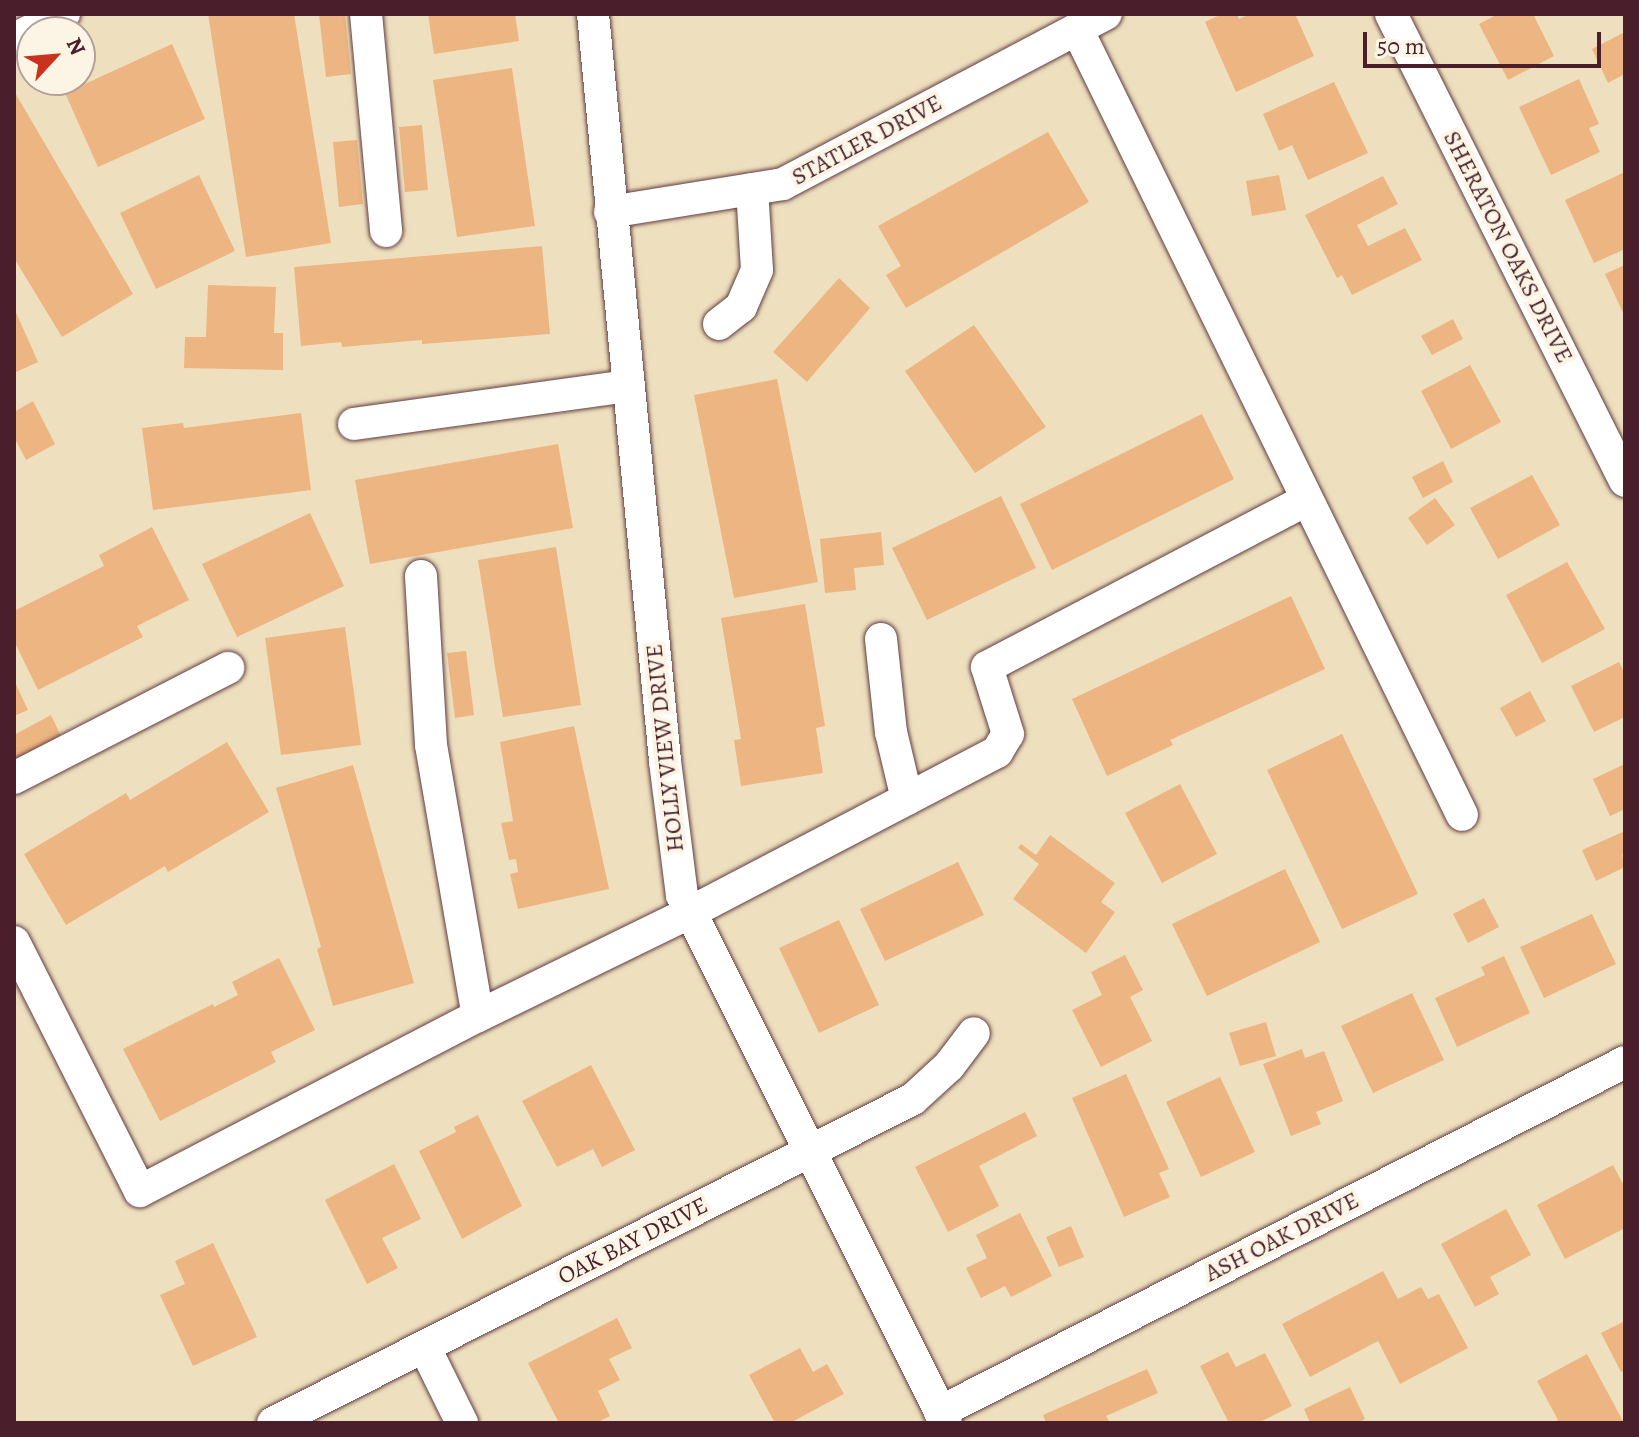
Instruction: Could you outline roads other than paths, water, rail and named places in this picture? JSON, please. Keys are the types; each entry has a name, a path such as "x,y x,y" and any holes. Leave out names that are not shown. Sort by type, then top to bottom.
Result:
{"street":[{"path":"14,39 64,14"},
{"path":"366,14 386,231"},
{"name":"HOLLY VIEW DRIVE","path":"593,14 627,386 665,761 682,895 943,1417"},
{"name":"STATLER DRIVE","path":"610,212 783,184 1106,14"},
{"name":"SHERATON OAKS DRIVE","path":"1391,14 1625,481"},
{"path":"1077,29 1462,815"},
{"path":"719,324 741,307 757,270 759,247 752,189"},
{"path":"354,424 627,386"},
{"path":"14,942 140,1191 478,1016 689,913 997,752 1008,734 987,667 1306,500"},
{"path":"421,576 431,745 478,1016"},
{"path":"881,639 891,732 907,799"},
{"path":"14,778 228,668"},
{"name":"OAK BAY DRIVE","path":"273,1423 913,1099 949,1066 974,1033"},
{"name":"ASH OAK DRIVE","path":"943,1417 1625,1062"},
{"path":"425,1348 462,1423"}]}
